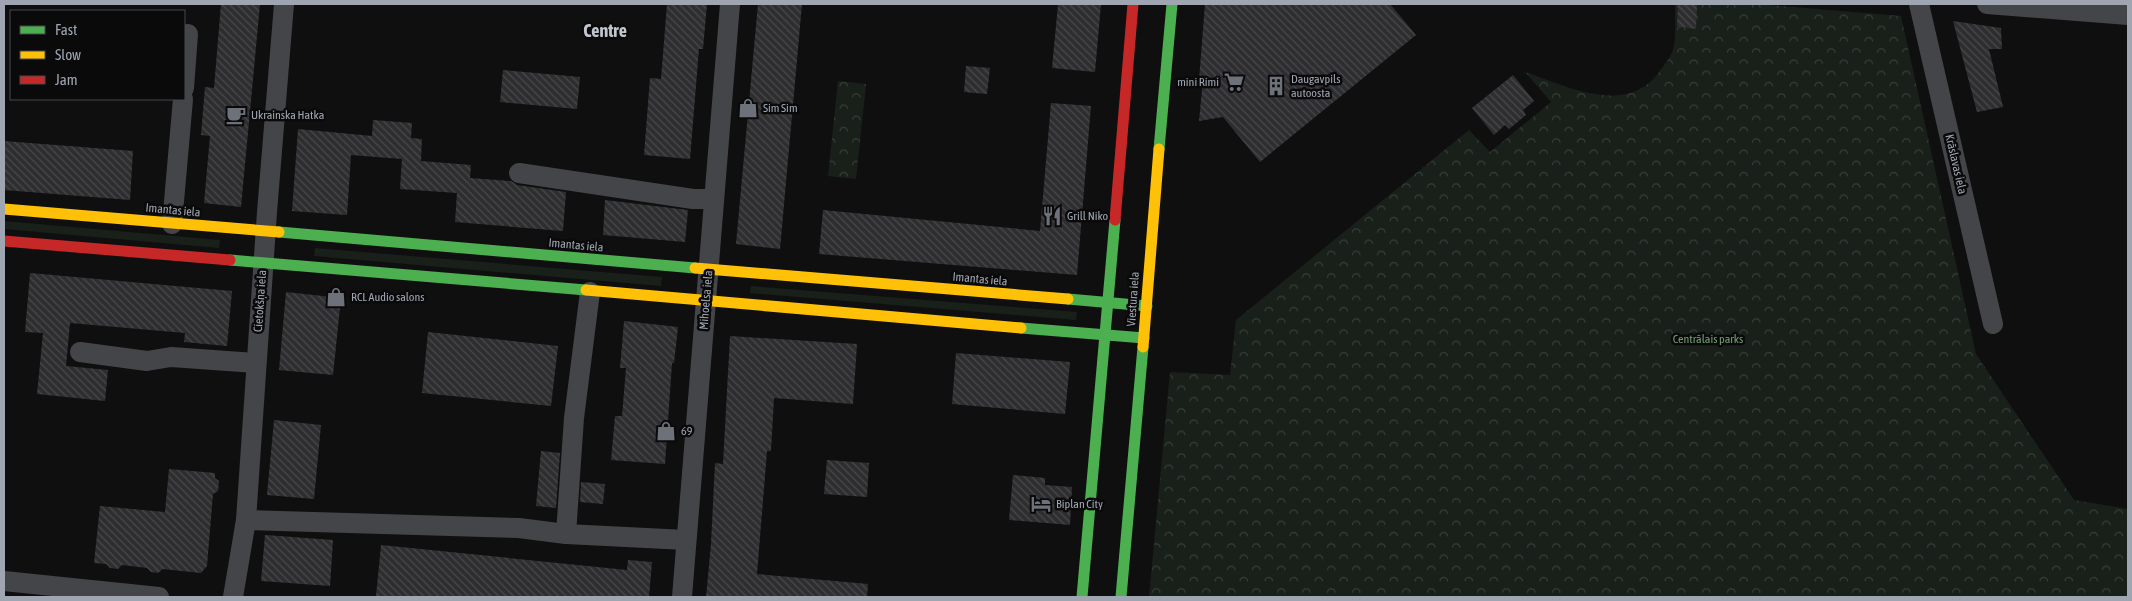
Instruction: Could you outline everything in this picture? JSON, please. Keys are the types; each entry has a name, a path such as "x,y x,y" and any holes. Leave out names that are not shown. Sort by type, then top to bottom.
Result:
{"street":[{"name":"Cietokšņa iela","path":"233,597 246,520 265,232 284,4"},
{"name":"Mihoelsa iela","path":"682,597 730,4"},
{"name":"Viestura iela","path":"1082,597 1133,4"},
{"name":"Viestura iela","path":"1121,597 1172,4"},
{"name":"Krāslavas iela","path":"1919,4 1993,324"},
{"path":"1987,4 2128,15"},
{"path":"185,74 188,34"},
{"path":"172,224 183,100"},
{"path":"519,173 693,199 714,198"},
{"name":"Imantas iela","path":"4,209 1147,306"},
{"path":"4,241 1144,338"},
{"path":"566,534 574,418 590,292"},
{"path":"80,352 147,361 171,357 256,363"},
{"path":"246,520 520,528 566,534 686,540"},
{"path":"4,581 159,597"}],"green space":[{"name":"Centrālais parks","path":"1675,4 1756,4 1901,16 1976,354 2074,500 2128,509 2128,597 1149,597 1170,372 1230,375 1236,320 1469,130 1490,152 1551,102 1525,72 1577,90 1595,94 1613,95 1630,93 1646,85 1664,66 1673,50"},
{"path":"838,81 866,84 856,179 828,176"},
{"path":"4,221 220,240 219,248 4,229"},
{"path":"315,248 662,277 661,286 314,256"},
{"path":"751,286 1077,312 1076,320 750,293"}],"building":[{"path":"221,4 260,4 241,207 204,203 210,136 201,135 205,87 214,88"},
{"path":"667,4 707,4 703,49 699,49 690,159 644,155 650,78 661,79"},
{"path":"758,4 802,4 780,249 736,244"},
{"path":"1058,4 1101,4 1095,72 1052,68"},
{"name":"Daugavpils autoosta","path":"1205,4 1390,4 1416,35 1260,162 1223,117 1199,121 1203,80 1199,80"},
{"path":"1678,4 1697,4 1696,29 1677,26"},
{"path":"1953,21 2001,28 2002,49 1989,49 2003,107 1977,112"},
{"path":"966,66 990,68 987,94 964,92"},
{"path":"503,70 580,77 577,109 500,102"},
{"path":"1513,75 1534,101 1523,110 1526,115 1509,129 1505,125 1494,135 1472,108"},
{"path":"1051,103 1091,106 1077,275 819,254 823,210 1040,231"},
{"path":"373,120 412,123 411,138 422,139 421,161 471,165 470,178 511,181 517,185 566,192 563,231 455,222 457,193 400,189 402,159 351,155 347,215 292,211 298,129 372,136"},
{"path":"4,141 133,151 130,200 4,190"},
{"path":"605,200 688,210 685,242 603,235"},
{"path":"30,273 232,291 227,346 184,342 185,333 70,323 66,366 108,370 105,401 37,394 43,333 25,332"},
{"path":"286,292 341,298 333,375 279,370"},
{"path":"624,321 678,327 674,363 672,363 665,464 611,460 615,416 622,416 626,368 620,368"},
{"path":"428,332 558,346 551,406 422,393"},
{"path":"730,336 857,344 853,404 774,398 771,451 767,451 757,574 868,584 867,597 706,597 715,463 723,464"},
{"path":"956,353 1070,362 1065,414 952,404"},
{"path":"274,420 321,425 314,499 267,495"},
{"path":"541,451 560,453 556,508 536,506"},
{"path":"827,460 869,463 867,497 824,494"},
{"path":"169,469 215,473 215,478 219,481 218,491 213,494 207,566 201,573 163,569 158,573 151,572 147,568 122,565 118,569 110,568 106,564 94,563 100,506 165,512"},
{"name":"Biplan City","path":"1013,475 1045,478 1045,485 1072,487 1070,525 1009,520"},
{"path":"581,482 605,484 603,504 580,502"},
{"path":"265,535 333,540 330,586 261,581"},
{"path":"381,545 627,570 628,560 652,562 649,597 376,596"}],"traffic: fast":[{"path":"1159,149 1172,4"},
{"path":"1082,597 1115,220"},
{"path":"279,232 695,268"},
{"path":"230,260 586,290"},
{"path":"1068,299 1147,306"},
{"path":"1021,328 1144,338"},
{"path":"1121,597 1143,347"}],"traffic: slow":[{"path":"1143,347 1159,149"},
{"path":"4,209 279,232"},
{"path":"695,268 1068,299"},
{"path":"586,290 1021,328"}],"traffic: jam":[{"path":"1115,220 1133,4"},
{"path":"4,241 230,260"}],"place":[{"name":"mini Rimi","path":"1234,82"},
{"name":"Daugavpils autoosta","path":"1276,86"},
{"name":"Sim Sim","path":"748,108"},
{"name":"Ukrainska Hatka","path":"236,115"},
{"name":"Grill Niko","path":"1052,216"},
{"name":"RCL Audio salons","path":"336,297"},
{"name":"69","path":"666,431"},
{"name":"Biplan City","path":"1041,504"}],"district":[{"name":"Centre","path":"605,31"}]}
